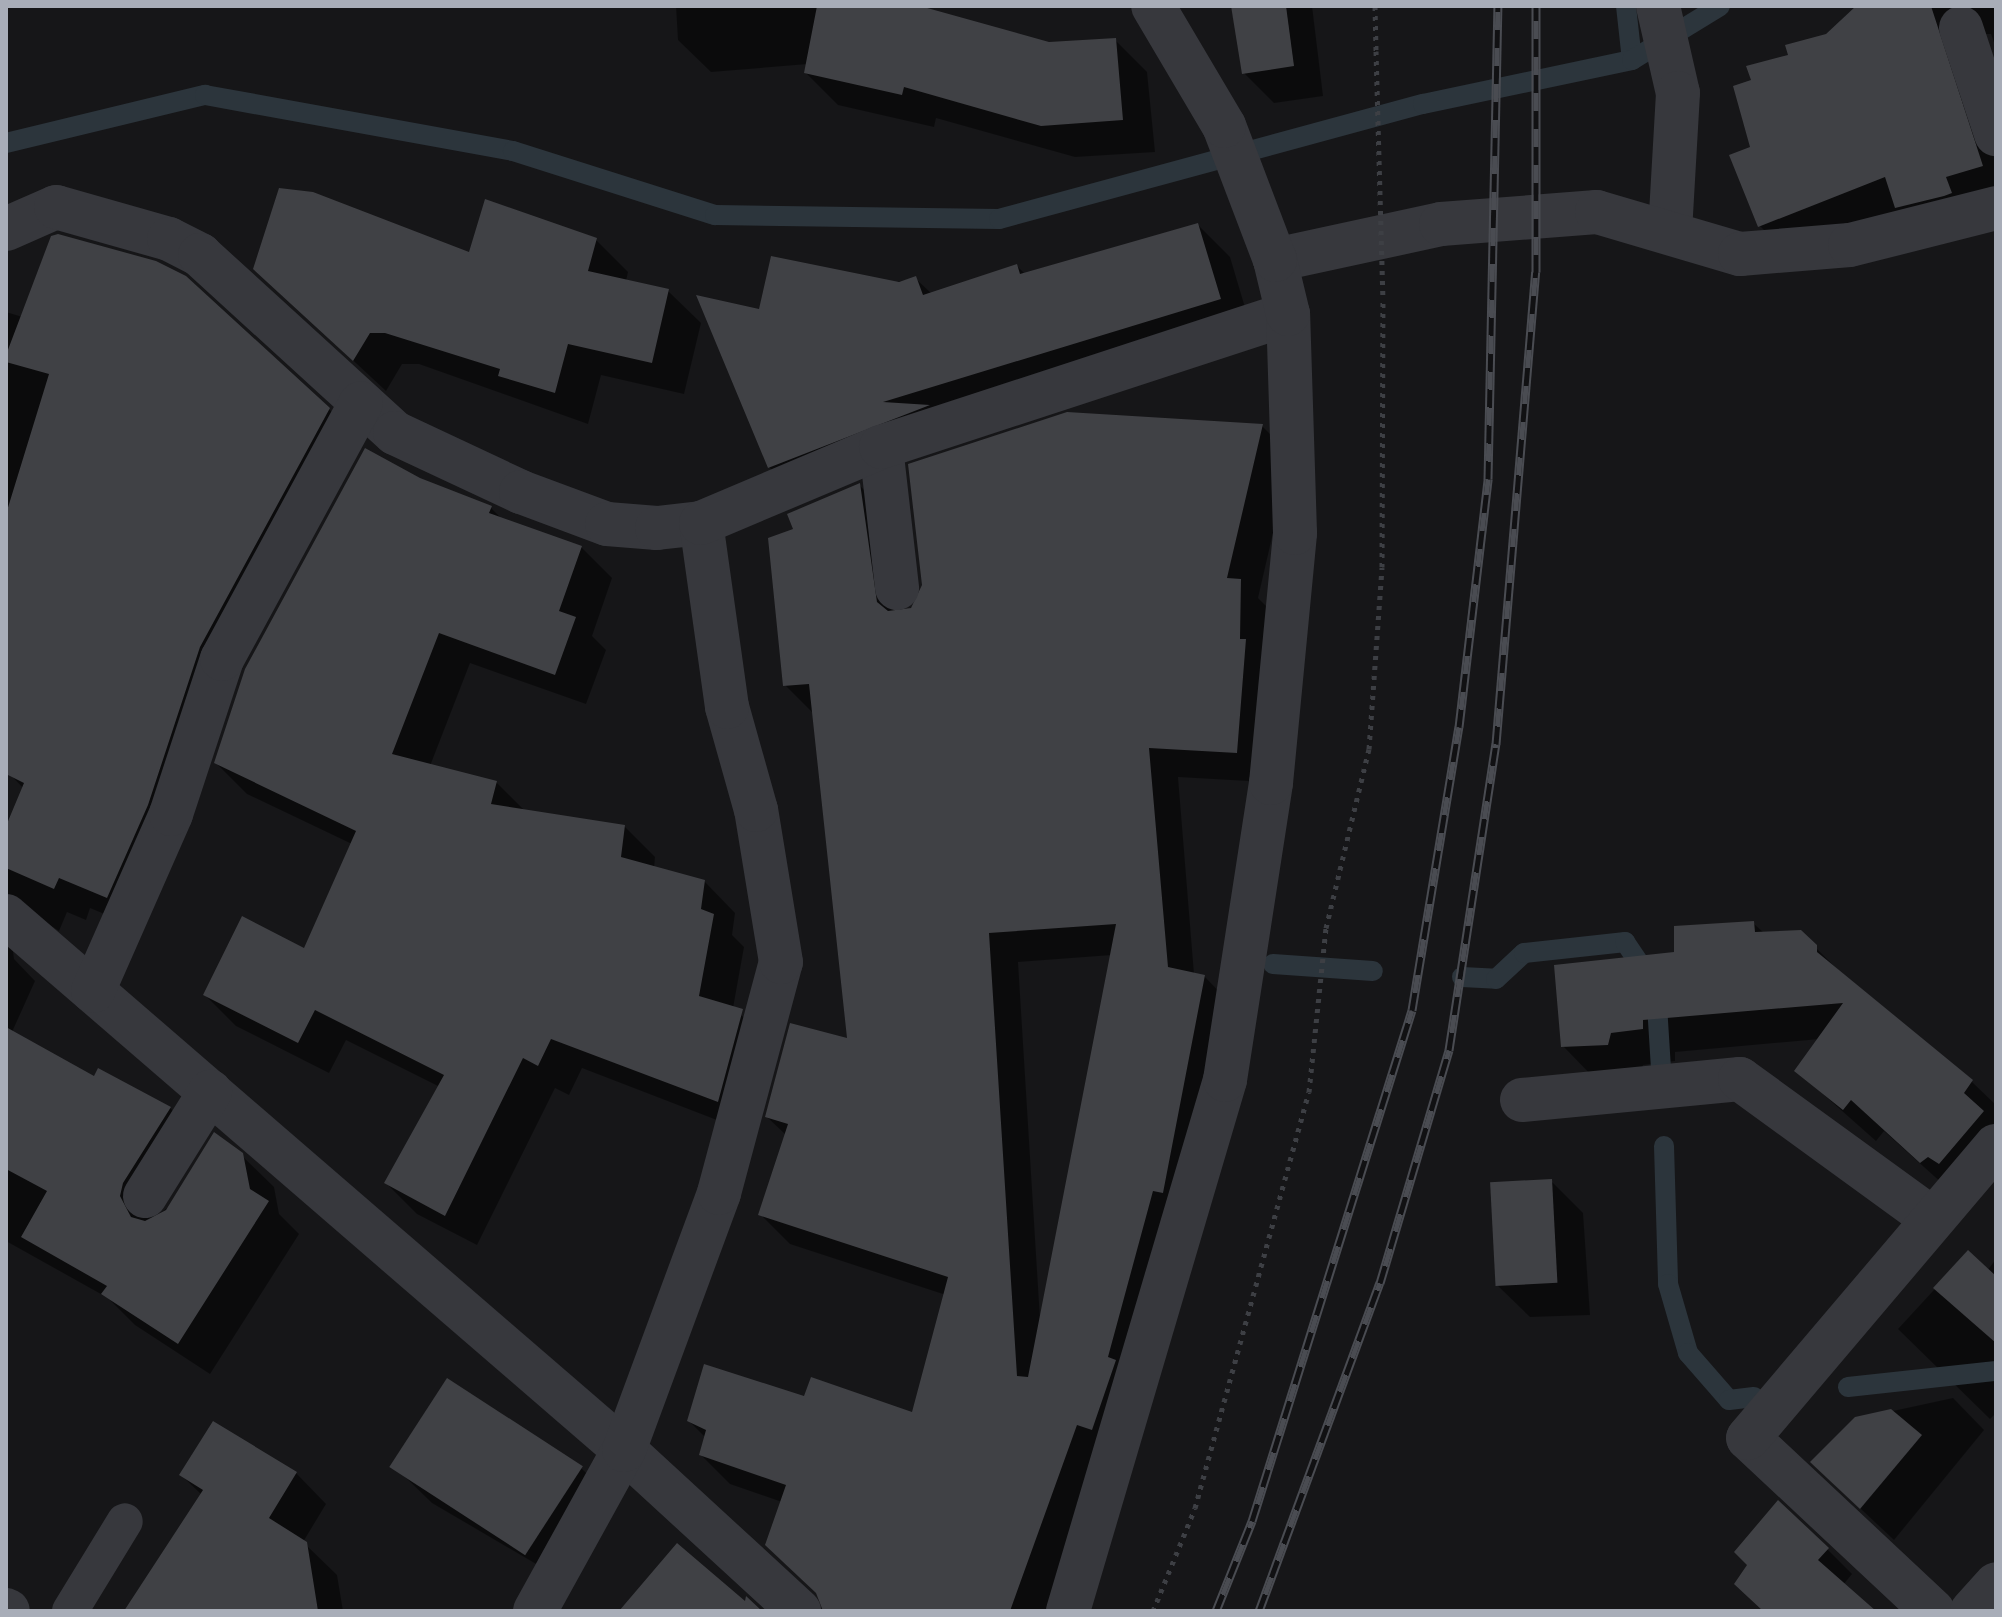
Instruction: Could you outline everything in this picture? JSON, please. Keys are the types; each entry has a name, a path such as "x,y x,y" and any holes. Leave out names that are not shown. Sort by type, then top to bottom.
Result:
{"street":[{"path":"1068,1611 1225,1080 1271,783 1295,533 1288,314 1275,260 1255,198 1224,126 1153,6"},
{"path":"1658,6 1678,93 1670,231"},
{"path":"1961,28 1996,134"},
{"path":"6,229 56,207 169,239 200,255 395,433 521,492 607,524 657,528 701,523 881,447 1288,314"},
{"path":"1275,260 1441,224 1597,212 1740,254 1850,245 1996,208"},
{"path":"93,991 171,814 222,659 361,403"},
{"path":"881,447 897,588"},
{"path":"535,1611 624,1450 719,1193 781,962 756,810 727,707 701,523"},
{"path":"6,916 624,1450 799,1611"},
{"path":"1522,1100 1740,1079 1933,1219"},
{"path":"145,1196 210,1092"},
{"path":"1933,1611 1748,1438 1996,1146"},
{"path":"1972,1611 1996,1584"}],"lane":[{"path":"70,1611 125,1521"}],"path":[{"path":"1153,1611 1195,1508 1309,1092 1316,994 1324,939 1369,749 1382,567 1383,299 1375,6"}],"building":[{"path":"817,6 920,6 1049,42 1116,38 1123,120 1041,126 904,87 902,95 804,73"},
{"path":"1231,6 1286,6 1294,66 1242,74"},
{"path":"1856,6 1931,6 1983,166 1946,177 1952,193 1944,196 1895,208 1885,177 1758,227 1729,155 1750,147 1733,86 1751,80 1746,66 1788,55 1785,45 1826,34"},
{"path":"279,188 313,192 469,252 485,199 597,238 588,271 669,289 652,363 568,344 555,393 498,376 500,369 385,333 370,333 353,361 253,269"},
{"path":"1198,223 1221,299 883,402 930,405 768,468 696,295 759,309 771,256 899,282 916,276 923,295 1017,264 1020,274"},
{"path":"58,234 156,261 186,276 330,408 200,647 148,805 107,898 59,878 54,889 6,868 6,826 24,783 6,774 6,514 49,374 6,362 6,355 51,236"},
{"path":"1067,412 1263,424 1227,578 1241,579 1240,639 1246,639 1237,753 1149,748 1168,967 1205,975 1163,1193 1153,1191 1108,1357 1116,1360 1092,1430 1077,1425 1010,1611 823,1611 816,1593 765,1545 786,1485 699,1455 706,1430 687,1421 704,1364 804,1396 811,1377 912,1412 948,1277 758,1215 788,1124 765,1117 790,1023 847,1038 809,684 783,686 768,538 793,529 787,514 860,483 877,602 888,611 911,608 922,585 908,464","holes":["1116,924 1028,1377 1017,1376 989,933"]},
{"path":"365,448 420,478 492,506 489,513 582,546 559,611 576,617 555,675 439,633 392,754 497,781 491,804 625,825 621,857 705,880 701,909 714,914 699,996 743,1009 718,1102 551,1039 538,1066 523,1058 445,1216 384,1183 444,1075 315,1010 298,1043 203,995 242,916 304,948 356,831 214,763 245,669"},
{"path":"1754,921 1755,932 1801,930 1817,945 1817,952 1973,1080 1964,1093 1984,1111 1939,1164 1928,1157 1920,1163 1851,1100 1843,1110 1794,1071 1843,1003 1643,1020 1643,1029 1611,1033 1608,1045 1561,1047 1554,965 1674,952 1674,926"},
{"path":"6,1027 94,1076 98,1068 171,1107 123,1183 120,1196 131,1217 145,1221 166,1210 214,1132 243,1153 250,1189 269,1201 178,1344 101,1294 107,1286 21,1237 47,1191 6,1169"},
{"path":"1552,1179 1557,1283 1496,1286 1490,1182"},
{"path":"1968,1250 1996,1276 1996,1343 1933,1288"},
{"path":"447,1378 583,1466 525,1555 389,1467"},
{"path":"1891,1409 1922,1435 1860,1509 1810,1462 1855,1417"},
{"path":"213,1421 297,1472 269,1518 307,1542 318,1611 124,1611 203,1490 179,1475"},
{"path":"1778,1500 1829,1548 1818,1560 1876,1611 1763,1611 1734,1584 1747,1565 1734,1552"},
{"path":"677,1543 745,1601 746,1596 762,1611 619,1611"}],"waterway":[{"path":"1626,6 1632,60"},
{"path":"6,143 205,95 513,151 715,215 999,219 1423,104 1632,60 1720,6"},
{"path":"1462,977 1496,979 1524,953 1625,942 1642,967 1657,1005 1661,1068"},
{"path":"1273,964 1373,971"},
{"path":"1664,1146 1668,1284 1688,1353 1729,1400 1754,1397"},
{"path":"1848,1387 1996,1371"}],"railway":[{"path":"1216,1611 1252,1521 1412,1010 1459,727 1488,479 1498,6"},
{"path":"1259,1611 1380,1283 1449,1050 1496,744 1536,272 1536,6"}]}
